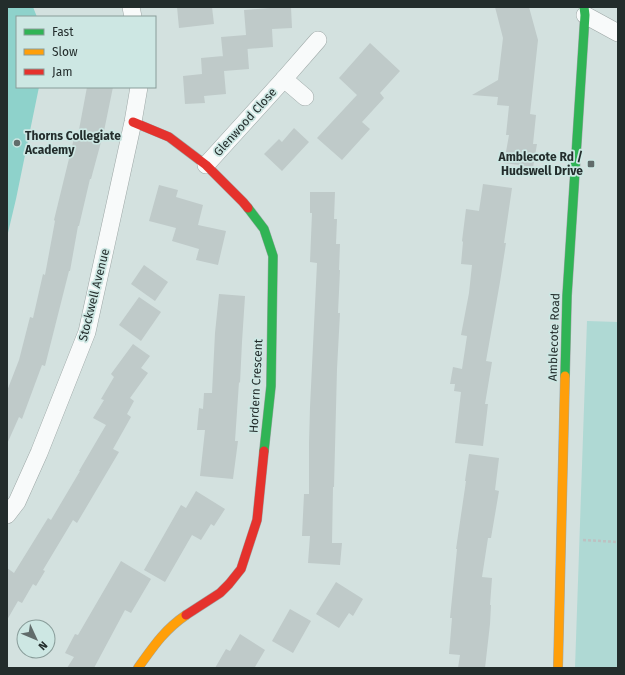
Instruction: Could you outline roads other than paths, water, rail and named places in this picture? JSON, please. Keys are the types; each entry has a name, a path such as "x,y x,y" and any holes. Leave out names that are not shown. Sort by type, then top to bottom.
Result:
{"street":[{"path":"585,11 618,33"},
{"name":"Amblecote Road","path":"558,668 567,296 585,11"},
{"name":"Glenwood Close","path":"206,165 318,40"},
{"name":"Glenwood Close","path":"284,79 305,97"},
{"name":"Stockwell Avenue","path":"7,515 16,502 39,453 87,332 133,122 139,88"},
{"name":"Hordern Crescent","path":"133,122 170,137 206,165 243,202 264,229 272,256 270,386 258,520 241,568 229,584 220,594 177,621 160,637 138,668"}],"place":[{"name":"Thorns Collegiate Academy","path":"17,143"},
{"name":"Amblecote Rd / Hudswell Drive","path":"591,164"}]}
